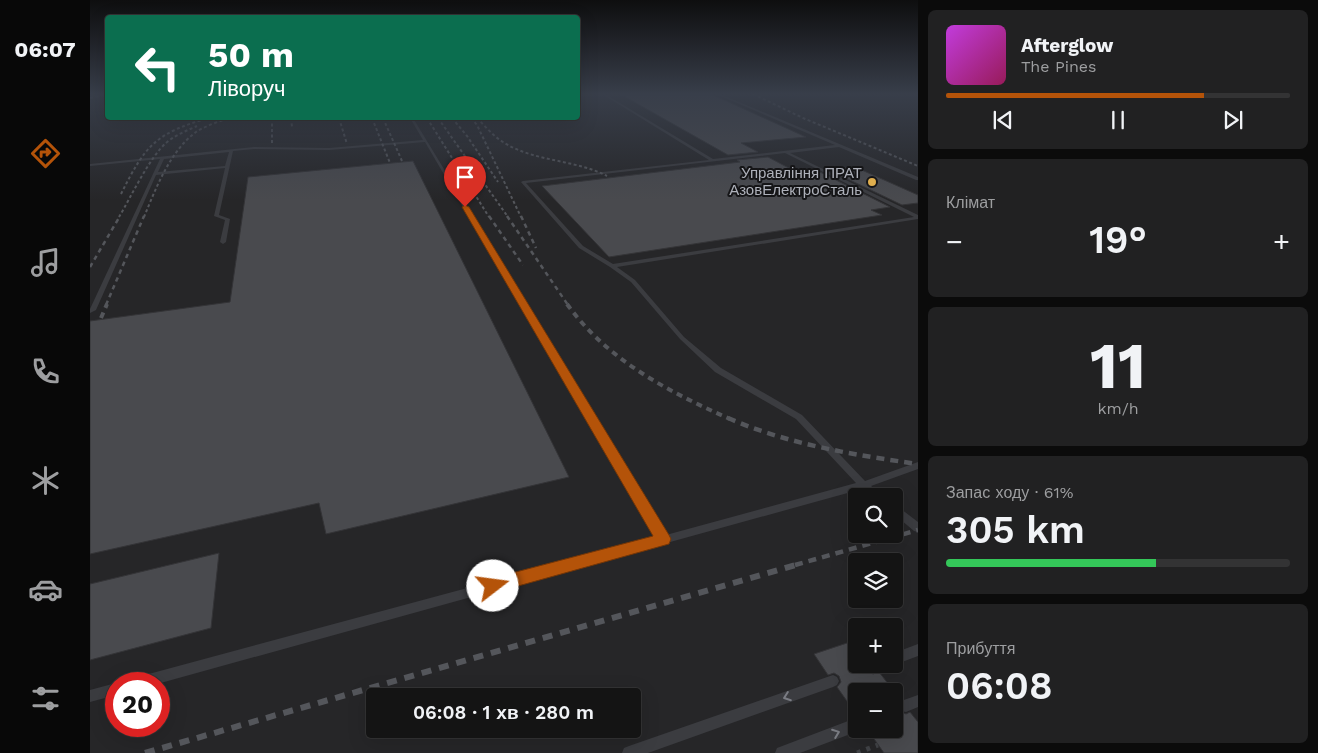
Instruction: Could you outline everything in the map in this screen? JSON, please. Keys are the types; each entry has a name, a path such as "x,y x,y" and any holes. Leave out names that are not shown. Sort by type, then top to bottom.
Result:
{"lane":[{"path":"419,129 664,539"},
{"path":"661,129 712,160"},
{"path":"796,129 918,179"},
{"path":"90,165 231,150 277,147 329,149 426,141"},
{"path":"839,146 523,182 581,247 633,281 682,338 718,370 799,417 867,488"},
{"path":"223,242 228,219 216,216 231,150"},
{"path":"784,152 918,218"},
{"path":"90,311 93,310 162,158"},
{"path":"155,174 227,167"},
{"path":"612,266 918,218"},
{"path":"170,674 863,485 918,465"},
{"path":"903,516 918,528"},
{"path":"903,656 918,650"},
{"path":"629,753 833,681"},
{"path":"90,696 105,691"},
{"path":"906,706 918,701"},
{"path":"782,753 848,728"}],"path":[{"path":"857,753 878,745"}],"shaded area":[{"path":"90,129 918,129 918,753 90,753"}],"building":[{"path":"682,129 789,129 806,137 741,143 758,152 728,155"},
{"path":"768,157 800,174 818,171 890,207 871,210 882,215 609,257 542,186 740,162 737,160"},
{"path":"413,161 569,477 326,534 319,503 90,554 90,321 230,302 248,177"},
{"path":"855,167 918,195 918,203 902,205 829,170"},
{"path":"219,553 211,628 90,660 90,584"},
{"path":"848,643 848,673 880,673 888,683 848,683 848,703 837,687 841,682 839,676 834,673 828,675 814,654"},
{"path":"910,712 918,722 918,753 884,753 873,738 903,738 903,713 906,714"}],"railway":[{"path":"121,194 145,153 164,136 176,129"},
{"path":"119,217 153,158 166,143 190,129"},
{"path":"144,217 171,160 187,140 201,129"},
{"path":"272,129 272,143"},
{"path":"342,129 347,144"},
{"path":"376,129 390,163"},
{"path":"388,129 402,161"},
{"path":"434,129 489,217"},
{"path":"446,129 508,217"},
{"path":"461,129 498,182"},
{"path":"479,129 521,217"},
{"path":"488,129 496,137 515,149 581,166 607,176"},
{"path":"830,129 918,166"},
{"path":"90,267 120,216"},
{"path":"106,305 144,216"},
{"path":"489,216 523,265"},
{"path":"507,216 568,305"},
{"path":"521,216 536,248"},
{"path":"101,318 107,304"},
{"path":"567,304 583,324 620,358 662,386 730,419"},
{"path":"728,418 797,442 870,457 918,464"},
{"path":"795,565 918,530"},
{"path":"145,753 799,564"}],"place":[{"name":"Управління ПРАТ АзовЕлектроСталь","path":"872,182"}],"route":[{"path":"465,207 664,539 493,586"}]}
